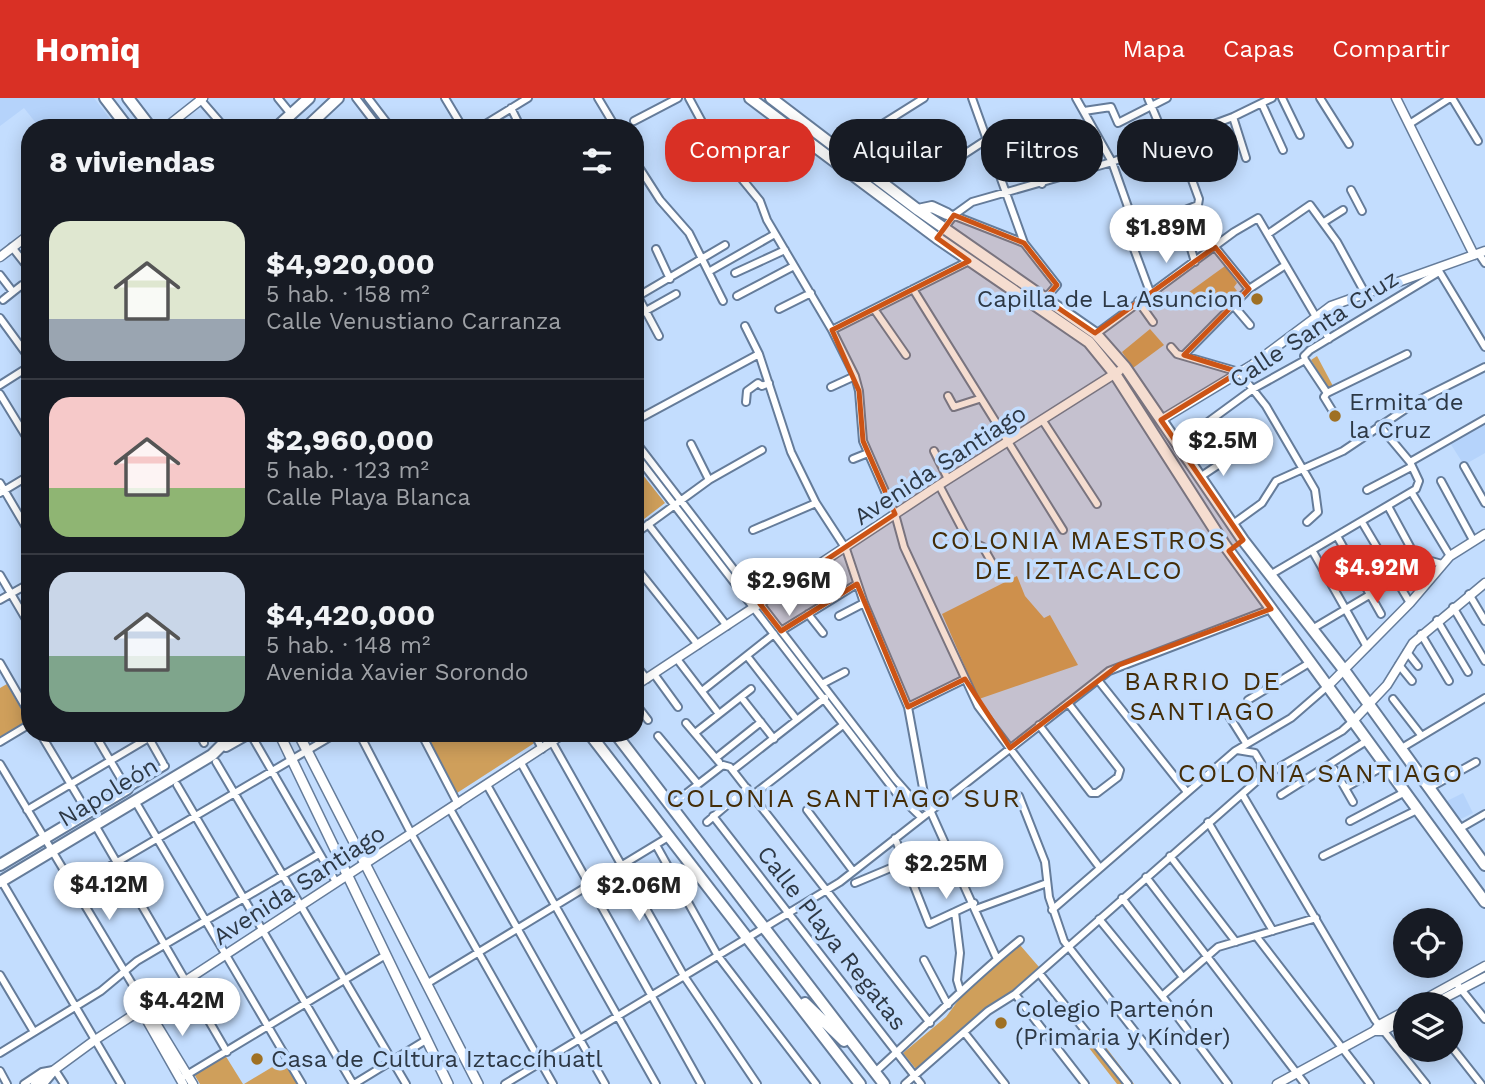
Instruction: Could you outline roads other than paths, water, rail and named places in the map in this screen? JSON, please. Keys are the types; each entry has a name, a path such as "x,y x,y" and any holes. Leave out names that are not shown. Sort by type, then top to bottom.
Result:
{"main road":[{"path":"105,98 121,119"},
{"path":"128,98 144,119"},
{"path":"286,119 309,98"},
{"path":"750,98 969,261 1027,293 1045,299 1096,334 1229,551 1485,902"},
{"path":"771,98 829,143"},
{"path":"316,119 335,101"},
{"path":"881,182 1027,293 1120,370 1161,420 1243,540 1344,670 1485,865"},
{"path":"923,213 932,207 950,214"},
{"path":"1229,551 1243,540"},
{"name":"Napoleón","path":"1,880 214,758 227,742"},
{"path":"214,758 236,742"},
{"path":"283,742 448,1084"},
{"path":"303,742 478,1084"},
{"path":"596,742 860,1084"},
{"path":"622,742 884,1084"},
{"name":"Napoleón","path":"0,864 127,789"},
{"path":"778,977 873,1070"}],"street":[{"path":"278,98 291,114"},
{"path":"335,101 347,98"},
{"path":"356,98 372,119"},
{"path":"368,98 384,119"},
{"path":"445,98 458,119"},
{"path":"497,119 528,98"},
{"path":"598,98 611,119"},
{"path":"638,119 678,98"},
{"path":"689,98 715,146 760,201 855,376 859,391 863,441 895,514 904,547 978,706 1100,868"},
{"path":"891,119 924,98"},
{"path":"972,98 981,125"},
{"path":"1076,98 1112,162 1139,238 1133,249 1150,292"},
{"path":"1148,98 1157,119"},
{"path":"1084,111 1111,107 1118,123 1167,98"},
{"path":"1227,119 1272,98"},
{"path":"1282,98 1300,135"},
{"path":"1320,98 1349,144"},
{"path":"1396,98 1485,263"},
{"path":"1411,123 1451,98 1478,141"},
{"path":"176,119 201,99 218,119"},
{"path":"1262,104 1283,150"},
{"path":"511,108 516,119"},
{"path":"1233,117 1247,158"},
{"path":"937,238 950,214 972,202 1042,184 1117,160"},
{"path":"644,176 660,200 690,233 723,301"},
{"path":"1002,182 1024,243 1057,285 1045,299"},
{"path":"1193,182 1199,199 1198,205 1183,211 1181,216 1195,262"},
{"path":"1351,190 1362,211"},
{"path":"1268,233 1307,207 1314,208 1364,293"},
{"path":"1324,222 1343,210"},
{"path":"950,214 1024,243"},
{"path":"1096,334 1150,292 1254,219 1261,220 1284,266 1329,339"},
{"path":"710,271 775,233"},
{"path":"0,257 21,240"},
{"path":"644,291 670,279 724,245"},
{"path":"12,247 21,258"},
{"path":"1215,247 1249,289"},
{"path":"656,249 670,279"},
{"path":"735,273 785,250"},
{"path":"1161,420 1239,372 1315,316 1364,293 1479,254"},
{"path":"832,330 969,261"},
{"path":"737,296 794,266"},
{"path":"1184,355 1249,289 1284,266"},
{"path":"1438,270 1485,347"},
{"name":"Calle Santa Cruz","path":"1178,444 1253,389 1305,360 1304,356 1329,339 1438,270"},
{"path":"0,275 13,292"},
{"path":"3,300 21,286"},
{"path":"912,289 1063,530"},
{"path":"779,309 811,293"},
{"path":"646,311 676,294"},
{"path":"1138,301 1153,322"},
{"path":"1233,305 1250,325"},
{"path":"644,308 659,336"},
{"path":"874,309 906,355"},
{"path":"0,318 21,347"},
{"path":"745,326 759,354 784,436 816,503 846,549 864,603 908,707 930,810 997,959"},
{"path":"1171,347 1177,354 1239,372 1253,389 1315,490 1318,512 1307,522"},
{"path":"644,416 759,354"},
{"path":"1332,410 1324,397 1327,393 1407,354"},
{"path":"1305,360 1327,393"},
{"path":"1233,524 1262,503 1272,484 1366,437 1379,425 1419,400 1485,367"},
{"name":"Avenida Santiago","path":"644,680 846,549 948,479 1120,370"},
{"path":"0,385 21,372"},
{"path":"831,387 855,376"},
{"path":"746,402 747,391 758,383 762,386 769,383"},
{"path":"0,394 21,428"},
{"path":"948,396 954,407 979,399"},
{"path":"1367,490 1485,419"},
{"path":"1042,421 1097,504"},
{"path":"1270,575 1412,493 1419,481 1411,464 1379,425"},
{"path":"691,444 709,480"},
{"path":"644,527 709,480 762,450"},
{"path":"934,451 948,479"},
{"path":"644,452 681,499 757,606"},
{"path":"853,459 868,453"},
{"path":"1200,478 1230,457"},
{"path":"644,466 830,694 902,789 930,810"},
{"path":"1464,466 1485,503"},
{"path":"2,492 21,480"},
{"path":"1441,481 1473,540"},
{"path":"0,483 2,492 21,520"},
{"path":"939,485 968,540 983,547 999,575"},
{"path":"1412,493 1450,556"},
{"path":"753,530 816,503"},
{"path":"1388,508 1420,565"},
{"path":"1362,522 1410,603"},
{"path":"648,524 727,626"},
{"path":"1052,910 1235,751 1291,718 1367,647 1410,603 1450,556 1485,534"},
{"path":"1337,536 1381,614"},
{"path":"1312,550 1367,647"},
{"path":"1312,629 1420,565 1431,561 1442,564"},
{"path":"0,575 21,611"},
{"path":"644,577 698,645"},
{"path":"905,1084 988,1011 1015,994 1259,779 1342,731 1387,685 1407,652 1422,635 1485,583"},
{"path":"702,691 778,633 857,584"},
{"path":"0,600 21,588"},
{"path":"1469,594 1485,621"},
{"path":"839,616 864,603"},
{"path":"1453,607 1485,661"},
{"path":"508,1083 826,891 1119,665 1270,609"},
{"path":"808,614 823,633"},
{"path":"1437,620 1468,672"},
{"path":"778,633 823,700 897,794 921,817"},
{"path":"1422,635 1449,681"},
{"path":"1407,652 1418,666"},
{"path":"747,656 797,720"},
{"path":"677,659 719,714"},
{"path":"1248,700 1311,662"},
{"path":"0,663 21,700"},
{"path":"1399,665 1412,681"},
{"path":"644,671 678,707"},
{"path":"822,684 845,672"},
{"path":"0,684 9,679"},
{"path":"908,707 965,679"},
{"path":"1098,680 1186,792"},
{"path":"695,733 751,689"},
{"path":"733,770 830,694"},
{"path":"740,697 774,738"},
{"path":"1400,749 1485,698"},
{"path":"1393,699 1420,736"},
{"path":"1039,725 1091,793 1097,793 1118,776 1120,770 1068,703"},
{"path":"644,715 648,720"},
{"path":"1229,716 1245,743"},
{"path":"716,758 761,722"},
{"path":"686,723 722,765"},
{"path":"753,795 843,725"},
{"path":"0,741 21,729"},
{"path":"658,736 698,784"},
{"path":"1280,794 1368,739"},
{"path":"46,742 85,807"},
{"path":"99,742 127,789"},
{"path":"27,810 138,742"},
{"name":"Napoleón","path":"127,789 164,765 151,742"},
{"path":"254,742 336,882"},
{"path":"73,888 323,742"},
{"path":"364,742 412,835 553,1084"},
{"path":"425,742 454,806 517,928 605,1084"},
{"path":"538,742 542,749"},
{"path":"552,742 684,976 757,1084"},
{"name":"Avenida Santiago","path":"34,1084 94,1040 552,742"},
{"path":"1235,751 1250,750 1259,757 1262,769 1259,779"},
{"path":"214,758 406,1084"},
{"path":"1428,788 1476,762"},
{"path":"521,763 701,1084"},
{"path":"0,764 184,1079 193,1084"},
{"path":"670,806 722,765 727,764 930,1023"},
{"path":"1345,788 1386,765"},
{"path":"1334,769 1353,802"},
{"path":"177,785 261,932 353,1084 426,1040"},
{"path":"487,785 656,1084"},
{"path":"707,822 747,788"},
{"path":"1350,821 1405,792"},
{"path":"1242,794 1379,1029 1426,1084"},
{"path":"1019,796 1045,862 1052,910 1069,947 1176,1084"},
{"path":"138,806 224,956 302,1084"},
{"path":"807,810 853,871"},
{"path":"1323,856 1417,810"},
{"path":"1459,829 1485,814"},
{"name":"Calle Playa Regatas","path":"713,816 921,1084"},
{"path":"1208,822 1273,931"},
{"path":"95,825 227,1052"},
{"path":"428,984 670,836"},
{"path":"895,838 929,924 956,912 1047,883"},
{"path":"656,845 719,956 815,1084"},
{"path":"0,1053 75,1007 163,944 319,854"},
{"path":"1170,856 1236,942"},
{"path":"855,883 905,862"},
{"path":"1146,877 1306,1084"},
{"path":"1,880 121,1084"},
{"path":"1122,898 1182,976"},
{"path":"956,912 960,953 957,980 960,990"},
{"path":"1162,996 1218,947 1316,918"},
{"path":"1098,919 1162,996 1228,1084"},
{"path":"1256,936 1370,1084"},
{"path":"873,1070 930,1023 960,990 1020,940"},
{"path":"184,1079 384,956"},
{"path":"924,960 948,1006"},
{"path":"1450,992 1485,966"},
{"path":"1039,973 1128,1084"},
{"path":"0,975 34,1032"},
{"path":"1445,992 1485,977"},
{"path":"1459,986 1485,1019"},
{"path":"1015,994 1085,1084"},
{"path":"1379,1029 1393,1019"},
{"path":"1277,1084 1393,1024"},
{"path":"964,1032 1005,1084"},
{"path":"1463,1061 1481,1084"},
{"path":"55,1070 64,1084"},
{"name":"Avenida Santiago","path":"24,1084 43,1072 55,1070"},
{"name":"Avenida Santiago","path":"44,1084 55,1070"},
{"path":"0,1072 8,1084"}],"place":[{"name":"Capilla de La Asuncion","path":"1257,299"},
{"name":"Ermita de la Cruz","path":"1335,416"},
{"name":"Colegio Partenón (Primaria y Kínder)","path":"1001,1023"},
{"name":"Casa de Cultura Iztaccíhuatl","path":"257,1059"}],"district":[{"name":"COLONIA MAESTROS DE IZTACALCO","path":"1079,555"},
{"name":"BARRIO DE SANTIAGO","path":"1203,696"},
{"name":"COLONIA SANTIAGO","path":"1321,773"},
{"name":"COLONIA SANTIAGO SUR","path":"844,798"}]}
